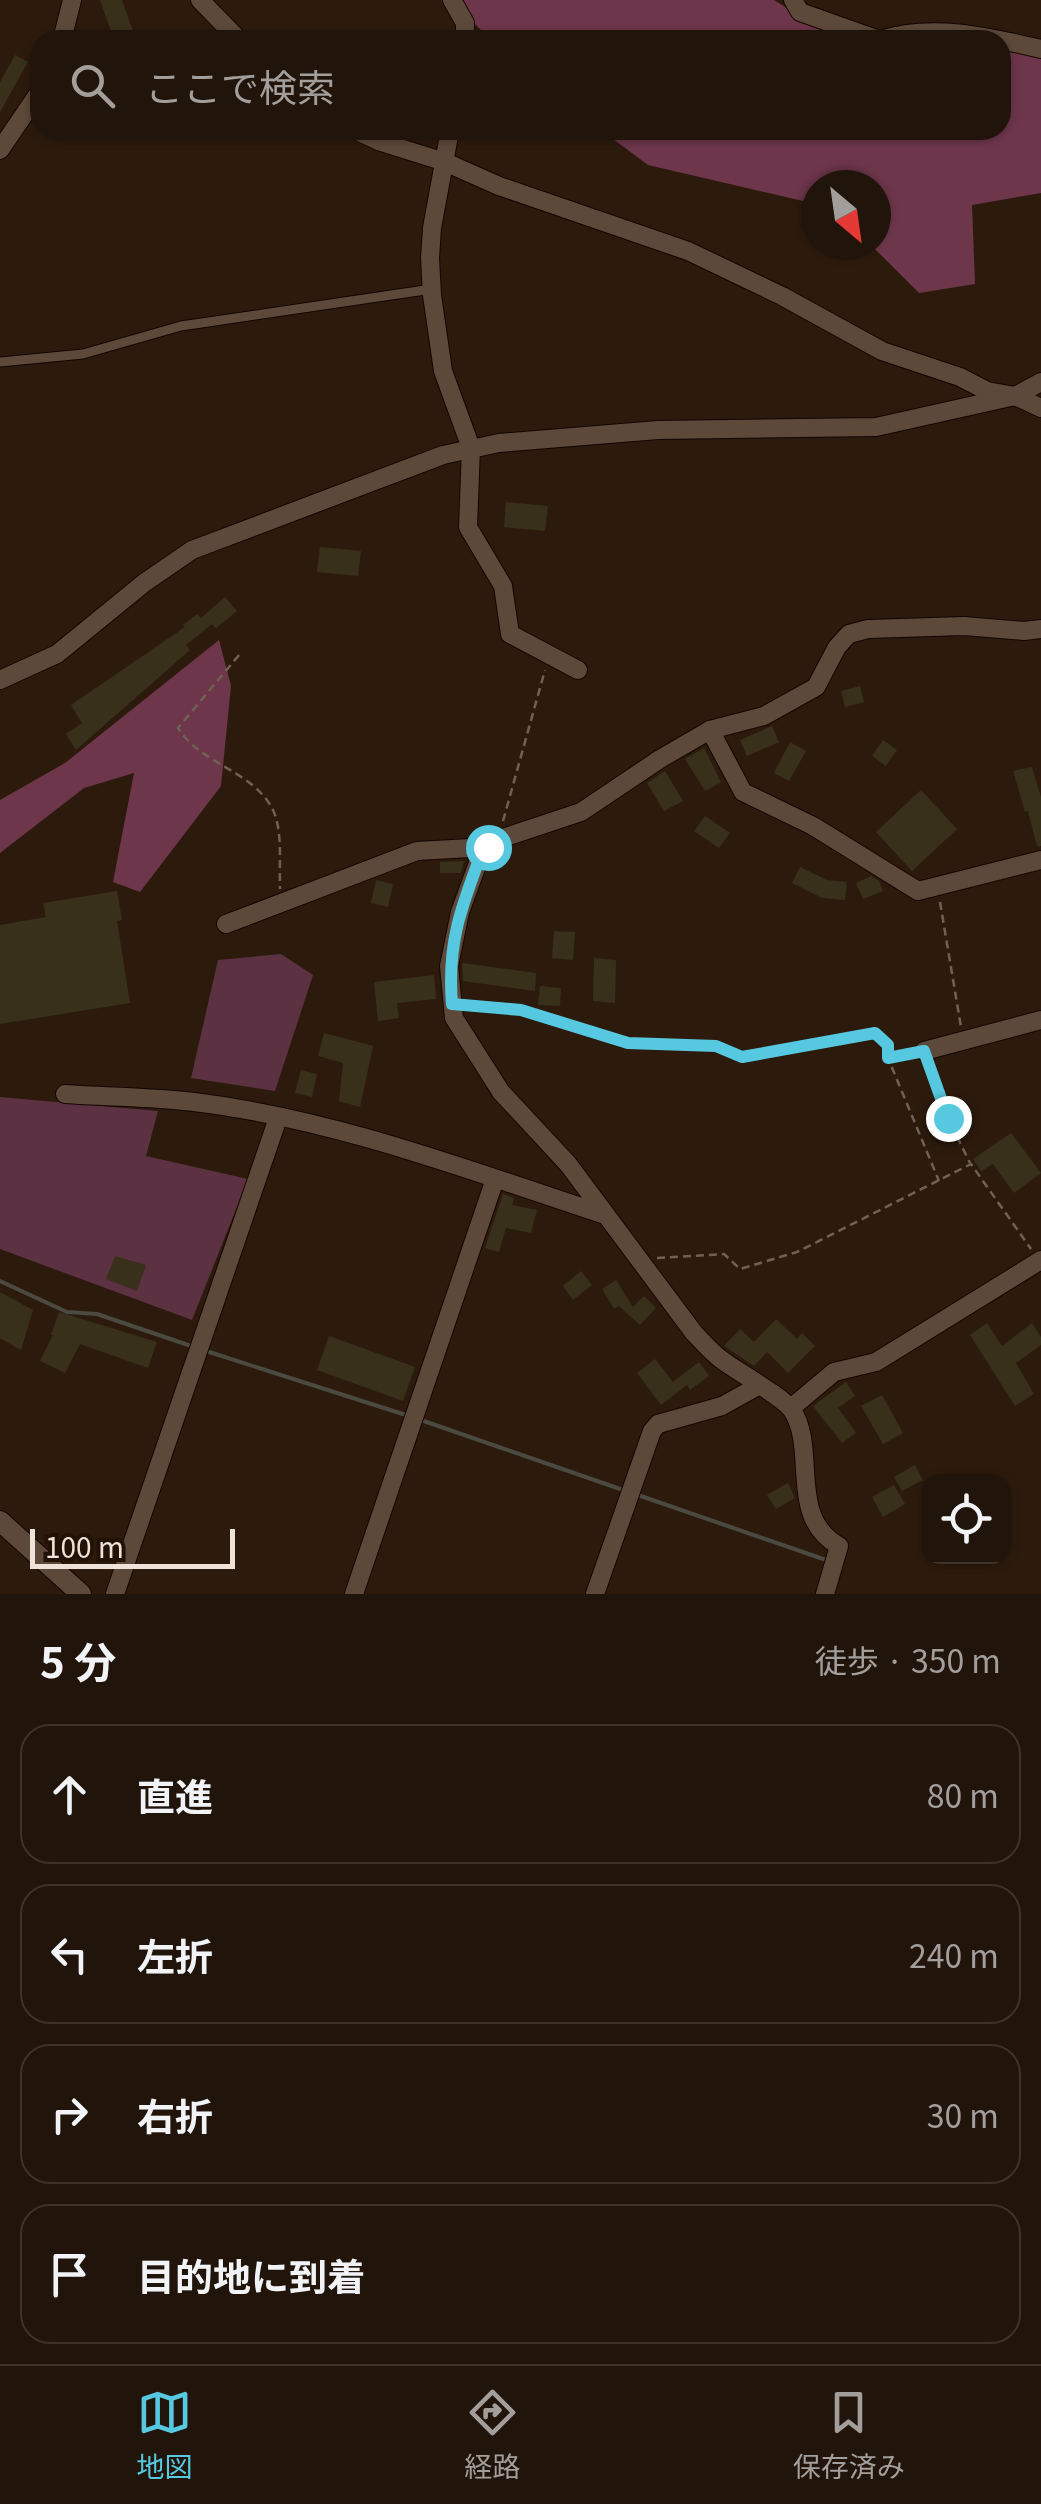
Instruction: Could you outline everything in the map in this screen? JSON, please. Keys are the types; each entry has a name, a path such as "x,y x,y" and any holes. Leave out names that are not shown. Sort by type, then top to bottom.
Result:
{"street":[{"path":"64,30 72,0"},
{"path":"200,0 228,30"},
{"path":"452,0 464,30"},
{"path":"794,0 800,12 851,30"},
{"path":"1011,42 1041,49"},
{"path":"0,150 30,106"},
{"path":"377,140 688,251 882,350 960,377 987,392 1015,396 1041,408"},
{"path":"448,140 432,228 432,290 443,370 471,448 468,527 503,586 510,634 578,670"},
{"path":"0,680 56,654 192,550 443,454 658,430 876,427 1015,396 1041,382"},
{"path":"226,924 417,851 493,844 581,812 660,758 710,730 764,716 816,687 837,647 849,634 868,629 945,626 1041,629"},
{"path":"710,730 743,792 813,826 918,890 1041,860"},
{"path":"493,844 482,852 460,912 449,966 454,1018 501,1092 568,1164 705,1344 791,1408 800,1430 812,1514 828,1540 839,1546 826,1594"},
{"path":"924,1051 1041,1020"},
{"path":"65,1094 195,1102 372,1139 605,1215"},
{"path":"115,1594 278,1118"},
{"path":"354,1594 495,1179"},
{"path":"791,1408 834,1372 876,1362 1040,1261"},
{"path":"595,1594 652,1431 658,1424 722,1406 758,1386"},
{"path":"0,1521 81,1594"}],"lane":[{"path":"0,362 83,354 181,326 432,290"}],"path":[{"path":"493,844 550,654"},
{"path":"240,656 178,728 186,741 254,787 273,810 282,905"},
{"path":"938,886 963,1041"},
{"path":"452,1004 521,1010 628,1043 716,1046 742,1057 875,1033 888,1045 888,1058 939,1181"},
{"path":"888,1058 924,1051 948,1118 971,1164 1040,1261"},
{"path":"640,1261 724,1254 740,1268 797,1252 971,1164"}],"shaded area":[{"path":"460,0 774,0 812,24 852,30 481,30"},
{"path":"1011,49 1041,52 1041,193 972,205 975,284 919,293 886,260 891,260 891,170 801,170 801,201 648,165 614,140 1011,140"},
{"path":"219,640 231,686 221,786 140,892 113,882 134,773 84,788 0,853 0,800 65,763"},
{"path":"281,954 313,975 275,1091 191,1078 218,960"},
{"path":"0,1097 158,1111 146,1156 248,1179 192,1320 0,1249"}],"building":[{"path":"100,0 122,0 132,30 110,30"},
{"path":"15,55 28,62 0,112 0,82"},
{"path":"506,502 548,506 545,531 504,527"},
{"path":"320,547 361,551 358,576 317,572"},
{"path":"225,597 237,611 216,628 212,624 186,645 190,650 76,750 66,734 82,723 71,705 185,627 197,614 201,618"},
{"path":"860,686 864,702 845,707 841,691"},
{"path":"772,726 779,742 747,756 740,740"},
{"path":"883,740 897,750 886,766 872,756"},
{"path":"790,742 806,751 789,781 774,773"},
{"path":"704,748 721,782 705,791 685,759"},
{"path":"1032,767 1041,797 1041,846 1037,846 1013,771"},
{"path":"665,771 683,801 664,811 647,783"},
{"path":"921,790 957,829 912,871 876,832"},
{"path":"705,816 730,833 719,848 694,831"},
{"path":"464,861 461,873 440,873 440,862"},
{"path":"800,867 827,880 847,882 845,900 822,898 792,883"},
{"path":"871,876 879,881 883,891 863,899 856,883"},
{"path":"376,880 393,884 388,907 371,903"},
{"path":"117,891 122,920 117,921 130,1003 0,1024 0,925 46,917 43,903"},
{"path":"554,931 575,932 573,960 552,958"},
{"path":"594,958 616,960 615,1003 593,1001"},
{"path":"462,963 536,973 535,991 463,981"},
{"path":"434,975 436,999 397,1003 399,1018 378,1021 374,982"},
{"path":"540,986 561,988 560,1006 538,1005"},
{"path":"324,1033 373,1046 360,1107 339,1101 343,1063 318,1056"},
{"path":"301,1070 317,1074 312,1097 295,1093"},
{"path":"1011,1133 1041,1173 1014,1193 993,1164 981,1171 973,1159"},
{"path":"503,1194 514,1198 512,1205 537,1210 531,1233 506,1228 499,1252 485,1248"},
{"path":"115,1256 146,1265 137,1291 106,1279"},
{"path":"581,1271 592,1285 573,1300 563,1286"},
{"path":"616,1280 633,1307 644,1296 656,1308 640,1325 619,1306 614,1309 602,1289"},
{"path":"0,1292 33,1310 21,1350 0,1338"},
{"path":"59,1312 157,1342 148,1368 80,1344 65,1373 40,1361"},
{"path":"776,1319 797,1339 802,1333 815,1346 788,1373 767,1352 754,1366 724,1346 740,1329 754,1342"},
{"path":"987,1323 1002,1346 1032,1323 1041,1337 1041,1345 1016,1363 1034,1394 1015,1406 970,1335"},
{"path":"329,1336 415,1367 403,1401 317,1370"},
{"path":"655,1359 673,1382 699,1362 709,1376 690,1390 687,1385 661,1405 637,1373"},
{"path":"846,1382 855,1396 838,1408 856,1433 842,1443 813,1406"},
{"path":"882,1395 903,1433 883,1444 861,1406"},
{"path":"915,1465 921,1481 902,1491 894,1477"},
{"path":"788,1483 795,1498 776,1509 767,1495"},
{"path":"894,1485 905,1504 883,1517 872,1497"}],"waterway":[{"path":"0,1281 67,1312 97,1314 194,1347"},
{"path":"203,1350 409,1416"},
{"path":"418,1419 626,1491"},
{"path":"635,1494 829,1561"}],"route":[{"path":"488,847 482,852 460,912 449,966 452,1004 521,1010 628,1043 716,1046 742,1057 875,1033 888,1045 888,1058 924,1051 948,1118"}]}
